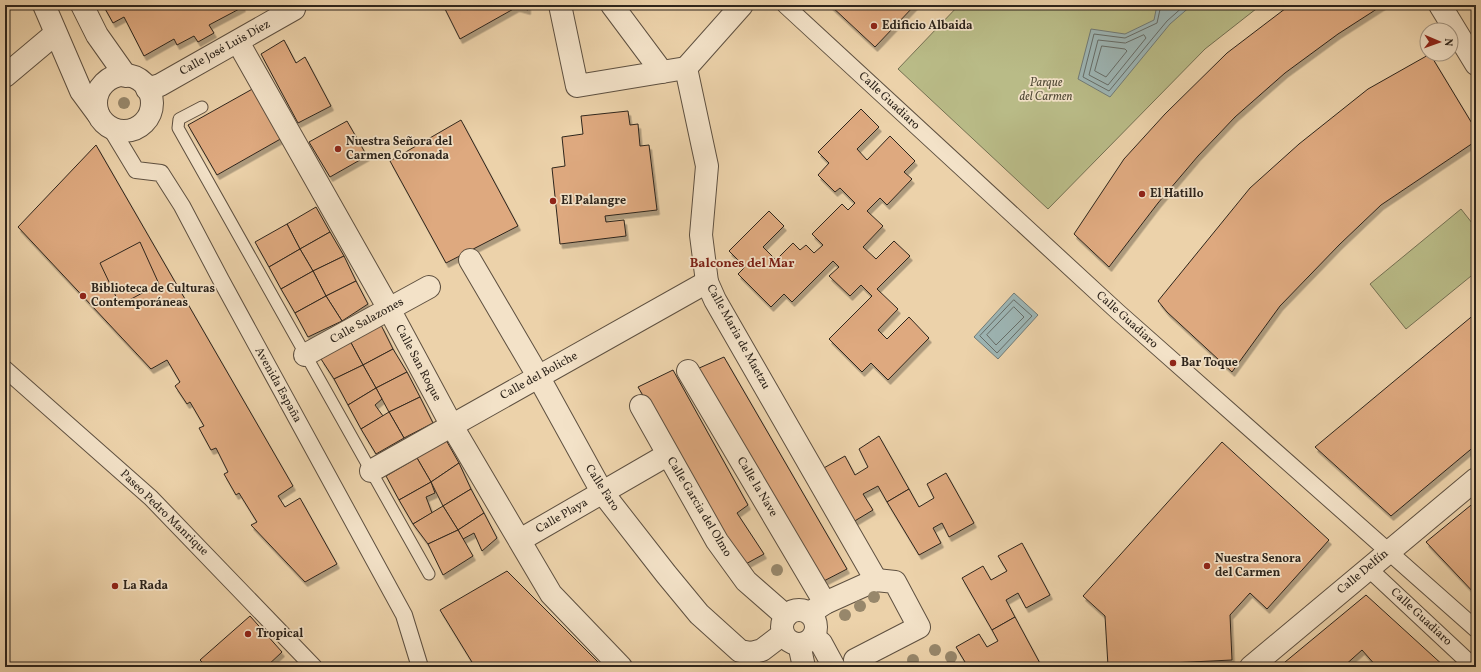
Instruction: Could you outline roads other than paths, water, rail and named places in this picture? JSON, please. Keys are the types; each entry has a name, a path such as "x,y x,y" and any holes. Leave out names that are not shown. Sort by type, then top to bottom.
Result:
{"street":[{"path":"44,5 80,91 104,121 118,131 127,131 144,123 151,106 151,97 147,89 142,82 126,76 111,79 100,88 97,96 104,121"},
{"path":"82,5 97,35 126,76"},
{"path":"560,5 577,86 686,68 742,5"},
{"path":"612,5 662,72"},
{"name":"Calle Guadiaro","path":"785,5 1123,317 1476,629"},
{"path":"1440,5 1476,64"},
{"name":"Calle José Luis Díez","path":"147,89 160,85 238,42 297,6"},
{"path":"5,76 56,34"},
{"name":"Calle San Roque","path":"238,42 389,309 452,426 551,594 621,667"},
{"name":"Calle Maria de Maetzu","path":"686,68 707,166 701,235 707,282 715,300 886,581 919,627 855,660"},
{"name":"Avenida España","path":"104,121 136,170 161,174 182,206 404,615 420,667"},
{"name":"Calle Faro","path":"470,260 538,376 602,492 699,614 740,651 751,653 762,650 795,633"},
{"name":"Calle del Boliche","path":"371,471 707,282"},
{"name":"Calle Salazones","path":"305,355 429,287"},
{"name":"Paseo Pedro Manrique","path":"5,369 151,498 314,667"},
{"name":"Calle la Nave","path":"688,371 818,608 814,617 816,628 795,633"},
{"name":"Calle Garcia del Olmo","path":"641,406 667,455 717,541 746,581 795,633 821,643 834,667"},
{"name":"Calle Playa","path":"520,540 667,455"},
{"name":"Calle Delfín","path":"1252,667 1388,551 1476,479"},
{"name":"Calle Guadiaro","path":"1368,568 1474,667"},
{"path":"818,608 886,581"},
{"path":"795,633 804,667"}],"lane":[{"path":"202,107 179,119 178,128 429,574"}],"water":[{"path":"1157,5 1192,5 1170,24 1110,97 1078,79 1091,29 1125,34 1154,20"},
{"path":"1014,293 1038,315 998,359 974,337"}],"place":[{"name":"Edificio Albaida","path":"874,26"},
{"name":"Nuestra Señora del Carmen Coronada","path":"338,149"},
{"name":"El Hatillo","path":"1142,194"},
{"name":"El Palangre","path":"553,201"},
{"name":"Biblioteca de Culturas Contemporáneas","path":"83,296"},
{"name":"Bar Toque","path":"1173,363"},
{"name":"Nuestra Senora del Carmen","path":"1207,566"},
{"name":"La Rada","path":"115,586"},
{"name":"Tropical","path":"248,634"}],"district":[{"name":"Balcones del Mar","path":"742,264"}],"park label":[{"name":"Parque del Carmen","path":"1046,90"}]}
